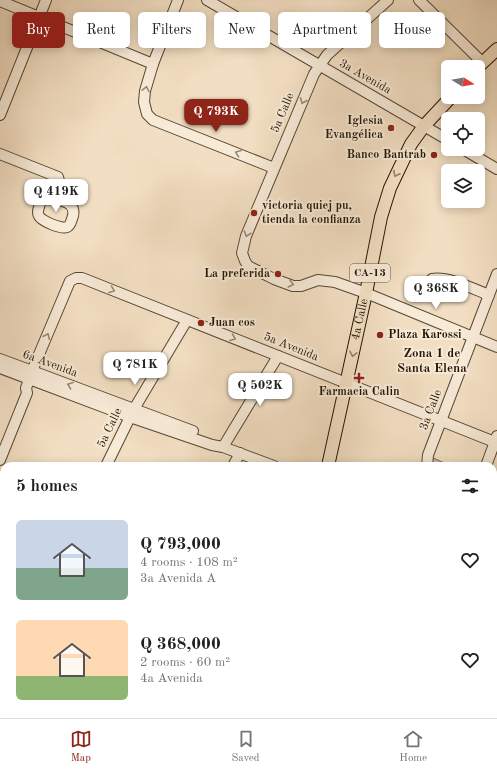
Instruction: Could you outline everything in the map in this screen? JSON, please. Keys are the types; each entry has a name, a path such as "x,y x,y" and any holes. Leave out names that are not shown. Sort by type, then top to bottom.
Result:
{"main road":[{"path":"485,60 496,50"},
{"name":"4a Calle","path":"329,462 347,383 381,217 390,188 412,144 424,126 444,104"}],"street":[{"path":"0,0 29,12"},
{"path":"41,12 46,0"},
{"path":"178,0 153,64 145,92 144,102 147,114 153,120 274,168"},
{"name":"3a Avenida","path":"207,0 441,136"},
{"name":"5a Calle","path":"366,293 323,280 318,280 301,286 293,286 248,266 244,261 242,253 246,236 319,65 327,55 388,0"},
{"path":"419,0 475,60"},
{"path":"65,27 153,64"},
{"path":"0,115 26,48"},
{"path":"0,154 58,177 60,182 58,193 60,200"},
{"path":"475,156 497,169"},
{"name":"3a Calle","path":"427,462 428,455 440,420 497,274"},
{"name":"5a Avenida","path":"29,380 70,281 76,278 82,278 440,420 496,440"},
{"path":"432,279 446,279 489,295"},
{"path":"366,293 497,347"},
{"name":"5a Calle","path":"108,462 132,413 187,320"},
{"path":"223,447 278,356"},
{"name":"6a Avenida","path":"0,359 29,380"},
{"name":"6a Avenida","path":"0,368 29,380 132,413 212,445 223,447 264,462"},
{"path":"0,444 22,390 29,380"},
{"path":"0,460 27,393 29,380"},
{"path":"488,462 496,440"},
{"path":"235,462 240,453"}],"shaded area":[{"path":"431,457 442,462 432,462"}],"place":[{"name":"Iglesia Evangélica","path":"391,128"},
{"name":"Banco Bantrab","path":"434,155"},
{"name":"victoria quiej pu, tienda la confianza","path":"254,213"},
{"name":"La preferida","path":"278,274"},
{"name":"Juan cos","path":"201,323"},
{"name":"Plaza Karossi","path":"380,335"},
{"name":"Farmacia Calin","path":"359,378"}],"district":[{"name":"Zona 1 de Santa Elena","path":"432,360"}]}
